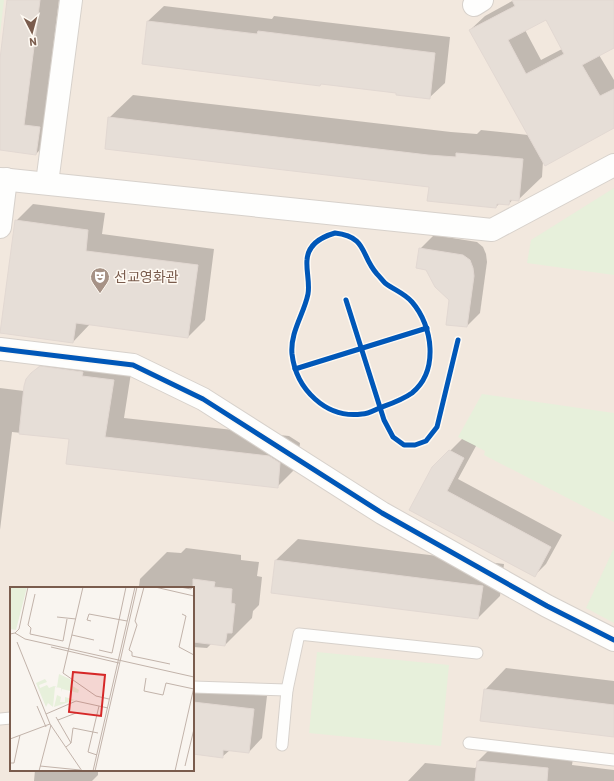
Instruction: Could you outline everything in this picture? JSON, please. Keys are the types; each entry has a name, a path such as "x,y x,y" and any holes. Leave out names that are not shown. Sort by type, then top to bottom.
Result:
{"street":[{"path":"47,183 71,0"},
{"path":"0,227 3,179 492,230 614,165"},
{"path":"0,349 133,365 203,399 382,513 547,606 614,640"}],"lane":[{"path":"282,745 287,690 299,634 477,653"},
{"path":"194,687 287,690"},
{"path":"0,719 10,718"},
{"path":"469,743 614,760"}],"shaded area":[{"path":"0,0 614,0 614,781 0,781"}],"green space":[{"path":"0,0 4,0 0,35"},
{"path":"614,188 614,275 527,263 531,240"},
{"path":"482,394 614,413 614,522 484,455 485,451 458,437"},
{"path":"614,548 614,623 586,608"},
{"path":"317,652 449,665 441,746 309,733"}],"building":[{"path":"7,0 40,0 24,125 40,127 36,155 0,150 0,59"},
{"path":"512,0 614,0 614,48 582,65 600,96 614,89 614,128 545,166 469,30 515,6","holes":["546,20 564,54 526,74 508,40"]},
{"path":"147,21 257,34 258,31 435,53 430,99 396,95 396,93 321,84 320,86 142,64"},
{"path":"108,117 428,155 456,157 456,153 523,159 519,201 510,200 509,205 497,204 496,208 427,201 429,187 105,149"},
{"name":"선교영화관","path":"15,220 88,230 86,251 198,265 188,338 76,323 73,343 0,333"},
{"path":"419,248 463,255 470,260 474,276 467,327 446,325 449,300 435,287 426,270 416,268"},
{"path":"40,366 83,372 82,376 114,380 105,437 269,456 280,463 278,488 66,464 69,439 19,434 26,379"},
{"path":"449,450 464,458 447,491 551,547 535,577 409,510 432,467"},
{"path":"275,560 483,586 478,619 271,593"},
{"path":"193,579 215,582 214,587 232,589 231,603 235,604 232,633 227,633 225,646 194,642"},
{"path":"484,689 614,705 614,737 480,721"},
{"path":"194,702 254,709 249,753 223,750 223,758 194,754"},
{"path":"477,761 548,768 547,781 475,781"}],"cycle path":[{"path":"335,233 353,238 362,248 372,267 384,282 406,296 412,302 425,323 430,348 429,361 421,384 405,398 365,414 336,412 315,399 306,390 300,379 292,354 293,338 308,294 308,255 316,242 335,233"},
{"path":"346,300 384,420 393,437 404,445 415,445 426,441 437,427 458,340"},
{"path":"295,369 427,328"},
{"path":"0,349 133,365 203,399 382,513 547,606 614,640"}],"place":[{"name":"선교영화관","path":"100,294"}]}
